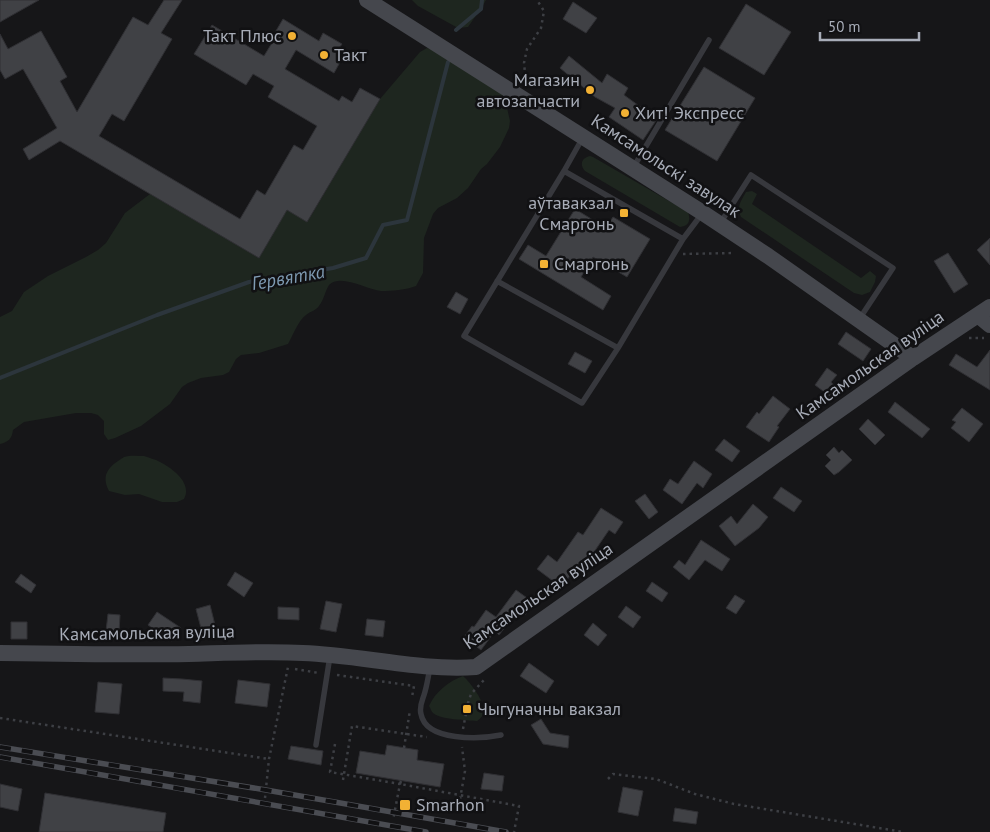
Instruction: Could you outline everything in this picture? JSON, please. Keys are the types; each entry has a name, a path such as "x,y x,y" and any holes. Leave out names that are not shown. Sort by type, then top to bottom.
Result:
{"street":[{"name":"Камсамольскі завулак","path":"367,0 720,224 913,358"},
{"name":"Камсамольская вуліца","path":"0,653 190,654 268,651 330,654 448,668 476,667 913,358 986,316"}],"lane":[{"path":"633,168 709,40"},
{"path":"583,137 464,336 582,403 618,348 683,239 703,213"},
{"path":"564,171 683,239"},
{"path":"720,224 751,175 893,268 858,320"},
{"path":"497,281 618,348"},
{"path":"316,745 330,654"},
{"path":"431,666 421,703 421,714 425,724 436,732 462,737 476,738 501,735"}],"path":[{"path":"532,80 526,74 524,63 527,49 541,28 544,11 537,0"},
{"path":"264,798 269,759 288,668 414,686 404,748"},
{"path":"460,800 464,771 461,743 468,703 471,694 486,678"},
{"path":"0,718 269,759"},
{"path":"343,780 352,726 434,738"},
{"path":"335,744 330,772 400,783 519,806 514,832"},
{"path":"608,779 614,774 656,779 696,794 734,804 902,832"},
{"path":"393,820 400,783"}],"shaded area":[{"path":"412,0 486,0 468,27 458,28 418,6"},
{"path":"427,48 432,49 498,88 505,99 510,121 509,128 500,147 468,188 457,198 438,208 433,214 424,238 423,273 416,286 399,290 381,291 347,281 334,282 329,285 319,306 301,321 288,344 259,353 241,355 236,359 229,372 188,383 182,387 170,404 141,426 115,438 108,440 104,434 104,421 98,415 76,413 24,422 13,430 9,440 0,444 0,317 12,311 24,292 48,276 98,250 106,243 125,213 150,194 259,258 287,210 308,221 380,99 420,52"},
{"path":"590,156 688,212 689,220 687,224 680,227 585,171 582,162"},
{"path":"752,191 757,194 752,204 861,278 870,271 876,276 870,292 862,295 854,293 741,217 739,207 741,201 746,192"},
{"path":"144,456 160,462 181,478 186,487 184,499 177,502 162,502 139,494 125,495 109,491 106,474 114,464 124,457"},
{"path":"463,676 482,702 484,711 482,717 477,721 460,720 442,717 433,713 429,706 435,696 448,684"}],"building":[{"path":"0,0 39,0 0,22"},
{"path":"164,0 182,0 161,33 172,39 124,121 112,114 99,136 240,219 257,190 265,195 294,145 303,150 317,126 268,97 274,86 253,74 246,85 194,54 212,25 264,56 275,38 273,36 283,19 319,41 323,33 342,44 337,51 344,55 334,73 296,50 285,69 339,101 342,96 352,102 360,88 380,99 307,222 287,210 259,258 60,141 29,160 23,149 57,128 23,69 5,79 0,70 0,34 8,49 41,31 67,77 60,81 77,112 133,17 148,25"},
{"path":"573,2 597,18 586,33 563,19"},
{"path":"746,4 791,32 764,75 719,48"},
{"path":"569,56 602,83 607,74 628,88 624,95 657,119 643,140 609,117 615,108 595,97 560,68"},
{"path":"704,67 755,98 717,161 665,130"},
{"name":"Смаргонь","path":"575,209 606,228 613,217 650,239 627,277 593,257 581,277 611,296 603,310 519,259 528,245 546,256"},
{"path":"990,238 990,265 977,250"},
{"path":"948,253 968,284 954,293 934,261"},
{"path":"456,292 468,299 460,314 447,307"},
{"path":"846,332 871,349 863,361 838,344"},
{"path":"990,350 990,390 949,365 956,354 977,367"},
{"path":"575,352 592,361 585,373 568,364"},
{"path":"827,368 837,375 831,382 837,389 831,397 815,385"},
{"path":"773,396 790,409 777,426 779,427 769,442 746,427 757,412 759,414"},
{"path":"895,402 930,429 922,438 888,412"},
{"path":"962,408 983,424 969,442 951,428 956,422 952,420"},
{"path":"868,419 885,435 875,445 859,429"},
{"path":"724,439 740,451 732,462 715,450"},
{"path":"834,447 839,453 842,450 852,460 834,475 825,466 831,460 826,455"},
{"path":"694,461 712,474 703,488 697,483 682,504 663,490 670,479 678,484"},
{"path":"781,487 802,501 794,512 773,498"},
{"path":"645,494 658,512 649,519 635,501"},
{"path":"753,504 768,517 759,528 735,546 719,526 731,516 737,524"},
{"path":"601,508 623,522 615,534 609,530 583,568 579,565 561,587 537,569 548,555 557,562 578,532 583,535"},
{"path":"701,540 730,559 722,571 705,560 689,580 673,567 679,560 685,565"},
{"path":"235,572 253,583 244,597 227,585"},
{"path":"21,574 36,585 31,593 15,582"},
{"path":"652,582 668,593 662,602 646,591"},
{"path":"516,590 534,603 525,615 518,610 499,635 495,631 481,650 464,637 486,610 496,617"},
{"path":"735,595 745,601 736,614 726,608"},
{"path":"326,601 342,604 336,632 320,629"},
{"path":"210,605 216,629 202,632 196,609"},
{"path":"626,606 641,617 633,628 618,617"},
{"path":"278,607 299,608 299,620 278,619"},
{"path":"157,612 181,628 172,641 148,625"},
{"path":"108,614 120,615 119,632 106,631"},
{"path":"367,619 385,621 383,637 365,635"},
{"path":"11,622 27,622 27,639 11,639"},
{"path":"593,623 607,635 598,646 584,635"},
{"path":"529,663 554,681 546,693 520,676"},
{"path":"163,678 202,681 200,703 183,701 184,692 163,691"},
{"path":"238,680 270,684 267,707 235,703"},
{"path":"98,682 122,684 119,714 95,712"},
{"path":"541,719 550,733 569,736 568,748 543,744 531,725"},
{"name":"Smarhon","path":"387,745 418,750 417,760 444,764 440,787 356,773 360,751 385,755"},
{"path":"291,746 323,751 321,765 288,759"},
{"path":"484,773 504,776 502,791 481,789"},
{"path":"0,784 22,789 18,811 0,807"},
{"path":"623,787 643,791 638,816 618,812"},
{"path":"45,793 166,813 163,832 39,832"},
{"path":"675,808 698,812 696,824 673,821"}],"waterway":[{"name":"Гервятка","path":"456,30 481,9 482,0"},
{"name":"Гервятка","path":"0,378 157,315 249,282 333,268 366,258 383,225 407,220 448,62"}],"railway":[{"path":"0,747 266,790 506,832"},
{"path":"0,757 426,832"}],"place":[{"name":"Такт Плюс","path":"292,36"},
{"name":"Такт","path":"324,55"},
{"name":"Магазин автозапчасти","path":"590,90"},
{"name":"Хит! Экспресс","path":"625,113"},
{"name":"аўтавакзал Смаргонь","path":"624,213"},
{"name":"Смаргонь","path":"544,264"},
{"name":"Чыгуначны вакзал","path":"467,709"},
{"name":"Smarhon","path":"405,805"}]}
